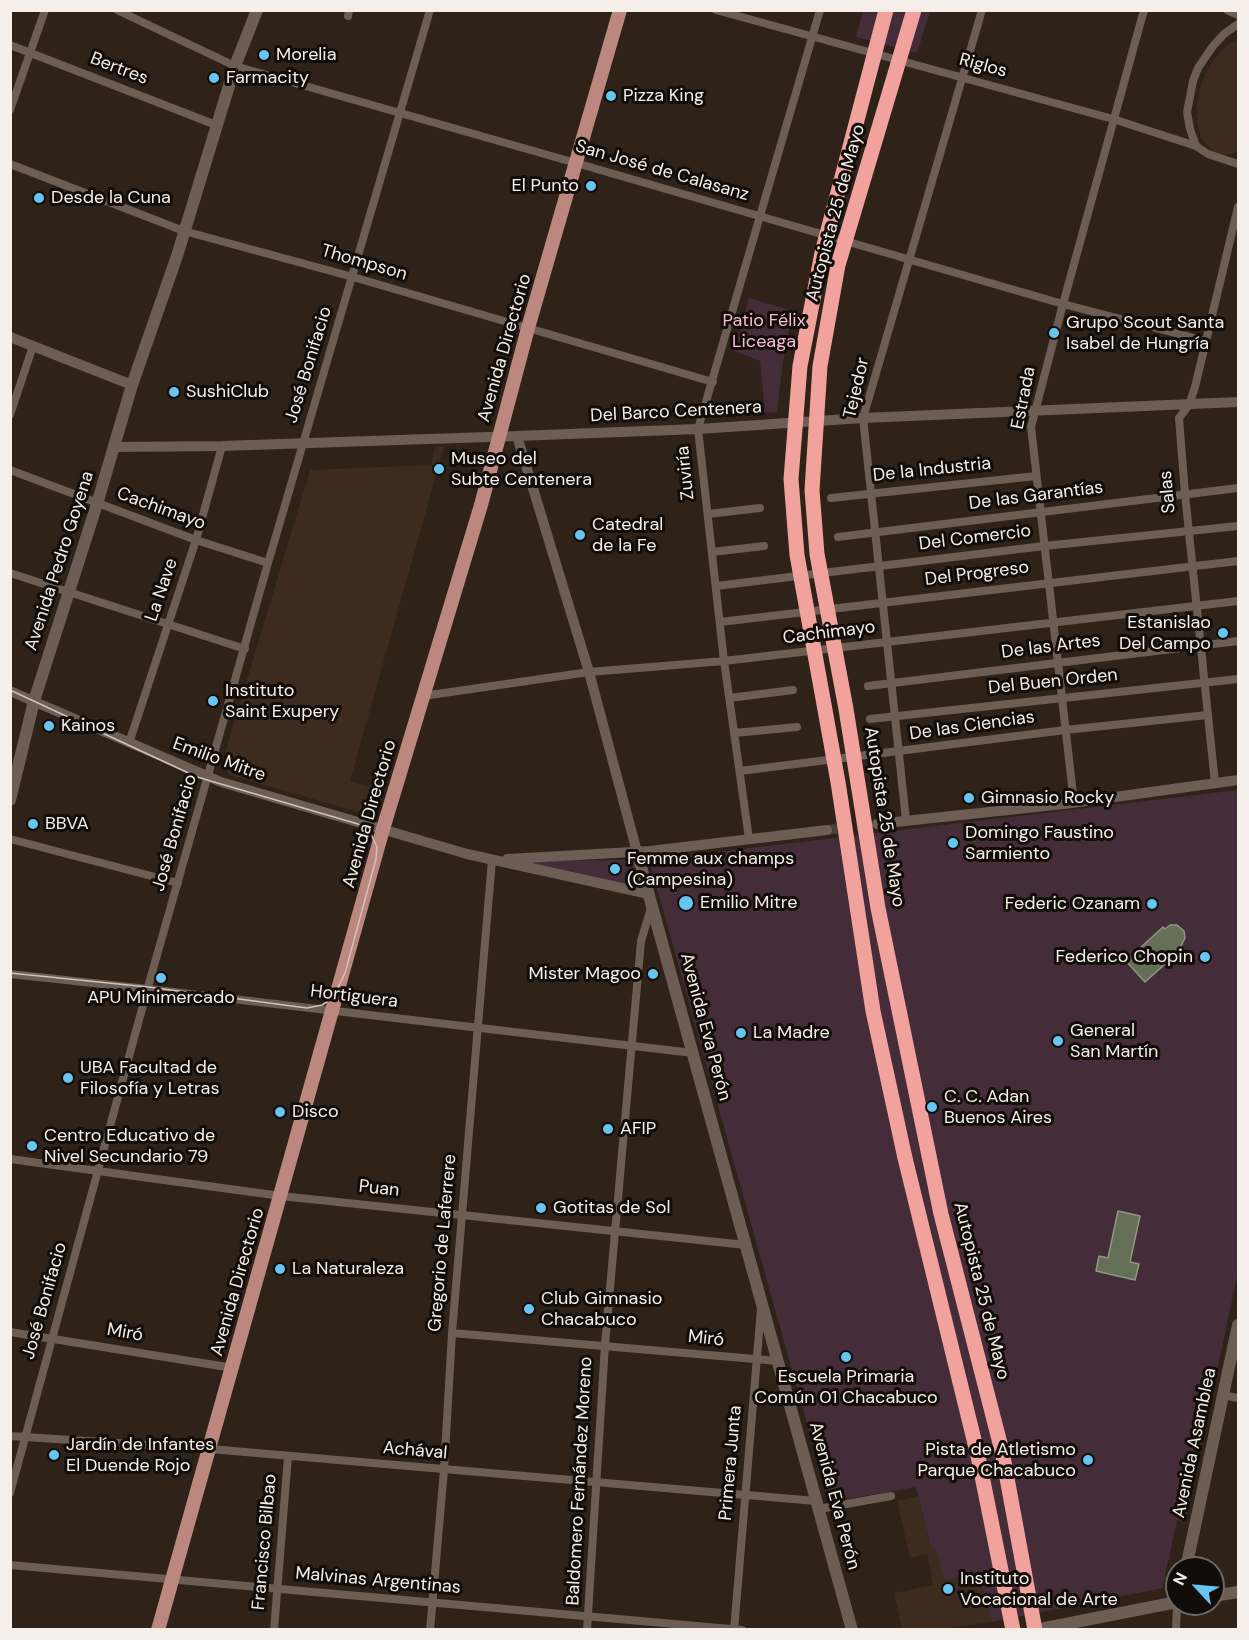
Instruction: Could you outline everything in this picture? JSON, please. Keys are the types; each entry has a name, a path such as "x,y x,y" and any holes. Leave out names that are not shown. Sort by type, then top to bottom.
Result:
{"highway":[{"name":"Autopista 25 de Mayo","path":"886,10 822,253 800,366 791,479 797,555 838,782 873,1011 904,1158 978,1456 1013,1629"},
{"name":"Autopista 25 de Mayo","path":"914,10 838,265 819,366 812,490 817,554 846,709 879,908 941,1214 1002,1451 1040,1629"}],"main road":[{"name":"Avenida Pedro Goyena","path":"10,800 34,702 115,447 138,368 140,348 172,254 182,236 235,66 257,10"},
{"name":"Avenida Directorio","path":"158,1629 383,829 481,505 528,328 620,10"},
{"name":"Avenida Eva Perón","path":"637,852 852,1629"},
{"name":"Avenida Asamblea","path":"1189,1556 1239,1325"},
{"path":"1040,1629 1165,1605"}],"street":[{"path":"10,110 45,10"},
{"name":"San José de Calasanz","path":"117,10 235,66 1063,304 1206,341"},
{"name":"José Bonifacio","path":"10,1493 148,988 268,563 430,10"},
{"name":"Riglos","path":"716,10 1113,119 1196,146 1208,154 1239,164"},
{"name":"Zuviría","path":"749,839 724,661 698,429 820,10"},
{"name":"Tejedor","path":"906,820 863,418 982,10"},
{"name":"Estrada","path":"1074,803 1031,427 1144,10"},
{"path":"1227,10 1239,15"},
{"path":"1196,146 1187,112 1193,81 1198,68 1213,46 1224,34 1239,24"},
{"name":"Bertres","path":"10,45 216,125"},
{"name":"Thompson","path":"10,164 182,236 353,277 713,382"},
{"name":"Salas","path":"1215,783 1179,418 1189,405 1239,207"},
{"path":"1227,252 1239,254"},
{"path":"10,337 132,385"},
{"path":"10,415 33,345"},
{"name":"Del Barco Centenera","path":"115,447 222,446 698,429 863,418 1239,402"},
{"name":"Avenida Eva Perón","path":"517,436 589,672 637,852"},
{"name":"La Nave","path":"129,743 196,540 222,446"},
{"name":"Cachimayo","path":"10,470 196,540 268,563"},
{"name":"De la Industria","path":"831,498 1036,476"},
{"name":"De las Garantías","path":"838,537 1239,488"},
{"path":"708,514 760,508"},
{"name":"Del Comercio","path":"716,586 1044,546 1239,526"},
{"path":"712,552 764,546"},
{"name":"Del Progreso","path":"720,622 1239,561"},
{"path":"10,573 245,649"},
{"name":"Cachimayo","path":"423,696 589,672 724,661 1239,601"},
{"name":"De las Artes","path":"868,686 1239,641"},
{"name":"Del Buen Orden","path":"870,718 1239,679"},
{"path":"729,698 793,690"},
{"name":"Emilio Mitre","path":"10,692 208,777 434,845 651,899"},
{"name":"De las Ciencias","path":"740,771 1065,730 1208,715"},
{"path":"734,733 797,727"},
{"path":"878,824 1074,803 1239,780"},
{"name":"Emilio Mitre","path":"492,860 637,852 827,830"},
{"path":"10,839 178,883"},
{"name":"Gregorio de Laferrere","path":"430,1629 444,1470 461,1214 492,860"},
{"name":"Baldomero Fernández Moreno","path":"587,1629 605,1345 641,941 651,899"},
{"name":"Hortiguera","path":"10,974 148,988 693,1053"},
{"name":"Puan","path":"10,1159 280,1196 746,1245"},
{"name":"Primera Junta","path":"734,1629 761,1300"},
{"name":"Miró","path":"10,1332 233,1368"},
{"name":"Miró","path":"452,1333 778,1361"},
{"path":"1223,1395 1239,1398"},
{"name":"Achával","path":"10,1436 210,1449 596,1482 817,1505 891,1496"},
{"name":"Francisco Bilbao","path":"274,1629 288,1457"},
{"name":"Malvinas Argentinas","path":"10,1565 742,1629"}],"shaded area":[{"path":"1238,39 1238,152 1225,155 1213,152 1201,138 1197,105 1201,85 1211,63 1226,46"},
{"path":"435,447 444,447 350,781 377,789 370,810 362,813 229,775 222,763 310,470 431,465"},
{"path":"1170,925 1177,925 1184,931 1182,949 1145,982 1126,961 1163,927 1165,929"},
{"path":"1118,1211 1140,1216 1130,1262 1139,1264 1135,1280 1096,1271 1099,1256 1108,1258"},
{"name":"Instituto Vocacional de Arte","path":"918,1496 930,1544 936,1551 945,1579 978,1572 992,1622 940,1629 902,1629 894,1593 933,1585 927,1554 910,1558 897,1501"}],"green space":[{"path":"863,11 930,11 917,53 856,37"},
{"name":"Patio Félix Liceaga","path":"749,298 793,311 783,361 777,412 765,413 760,361 734,351"},
{"path":"1238,790 1238,1272 1185,1522 1177,1520 1170,1556 1165,1556 1163,1588 992,1622 978,1572 945,1580 936,1551 930,1544 916,1487 829,1502 649,860"},
{"path":"627,860 635,864 637,872 636,881 632,885 507,861"}],"tunnel":[{"path":"827,830 871,825"}],"tram line":[{"path":"10,690 197,777 358,824 370,832 377,847 376,859 345,973 333,998 322,1005 307,1008 148,987 10,973"}],"place":[{"name":"Morelia","path":"264,55"},
{"name":"Farmacity","path":"214,78"},
{"name":"Pizza King","path":"611,96"},
{"name":"El Punto","path":"591,186"},
{"name":"Desde la Cuna","path":"39,198"},
{"name":"Grupo Scout Santa Isabel de Hungría","path":"1054,333"},
{"name":"SushiClub","path":"174,392"},
{"name":"Museo del Subte Centenera","path":"439,469"},
{"name":"Catedral de la Fe","path":"580,535"},
{"name":"Estanislao Del Campo","path":"1223,633"},
{"name":"Instituto Saint Exupery","path":"213,701"},
{"name":"Kainos","path":"49,726"},
{"name":"Gimnasio Rocky","path":"969,798"},
{"name":"BBVA","path":"33,824"},
{"name":"Domingo Faustino Sarmiento","path":"953,843"},
{"name":"Femme aux champs (Campesina)","path":"615,869"},
{"name":"Emilio Mitre","path":"686,903"},
{"name":"Federic Ozanam","path":"1152,904"},
{"name":"Federico Chopin","path":"1205,957"},
{"name":"Mister Magoo","path":"653,974"},
{"name":"APU Minimercado","path":"161,978"},
{"name":"La Madre","path":"741,1033"},
{"name":"General San Martín","path":"1058,1041"},
{"name":"UBA Facultad de Filosofía y Letras","path":"68,1078"},
{"name":"C. C. Adan Buenos Aires","path":"932,1107"},
{"name":"Disco","path":"280,1112"},
{"name":"AFIP","path":"608,1129"},
{"name":"Centro Educativo de Nivel Secundario 79","path":"32,1146"},
{"name":"Gotitas de Sol","path":"541,1208"},
{"name":"La Naturaleza","path":"280,1269"},
{"name":"Club Gimnasio Chacabuco","path":"529,1309"},
{"name":"Escuela Primaria Común 01 Chacabuco","path":"846,1357"},
{"name":"Jardín de Infantes El Duende Rojo","path":"54,1455"},
{"name":"Pista de Atletismo Parque Chacabuco","path":"1088,1460"},
{"name":"Instituto Vocacional de Arte","path":"948,1589"}]}
